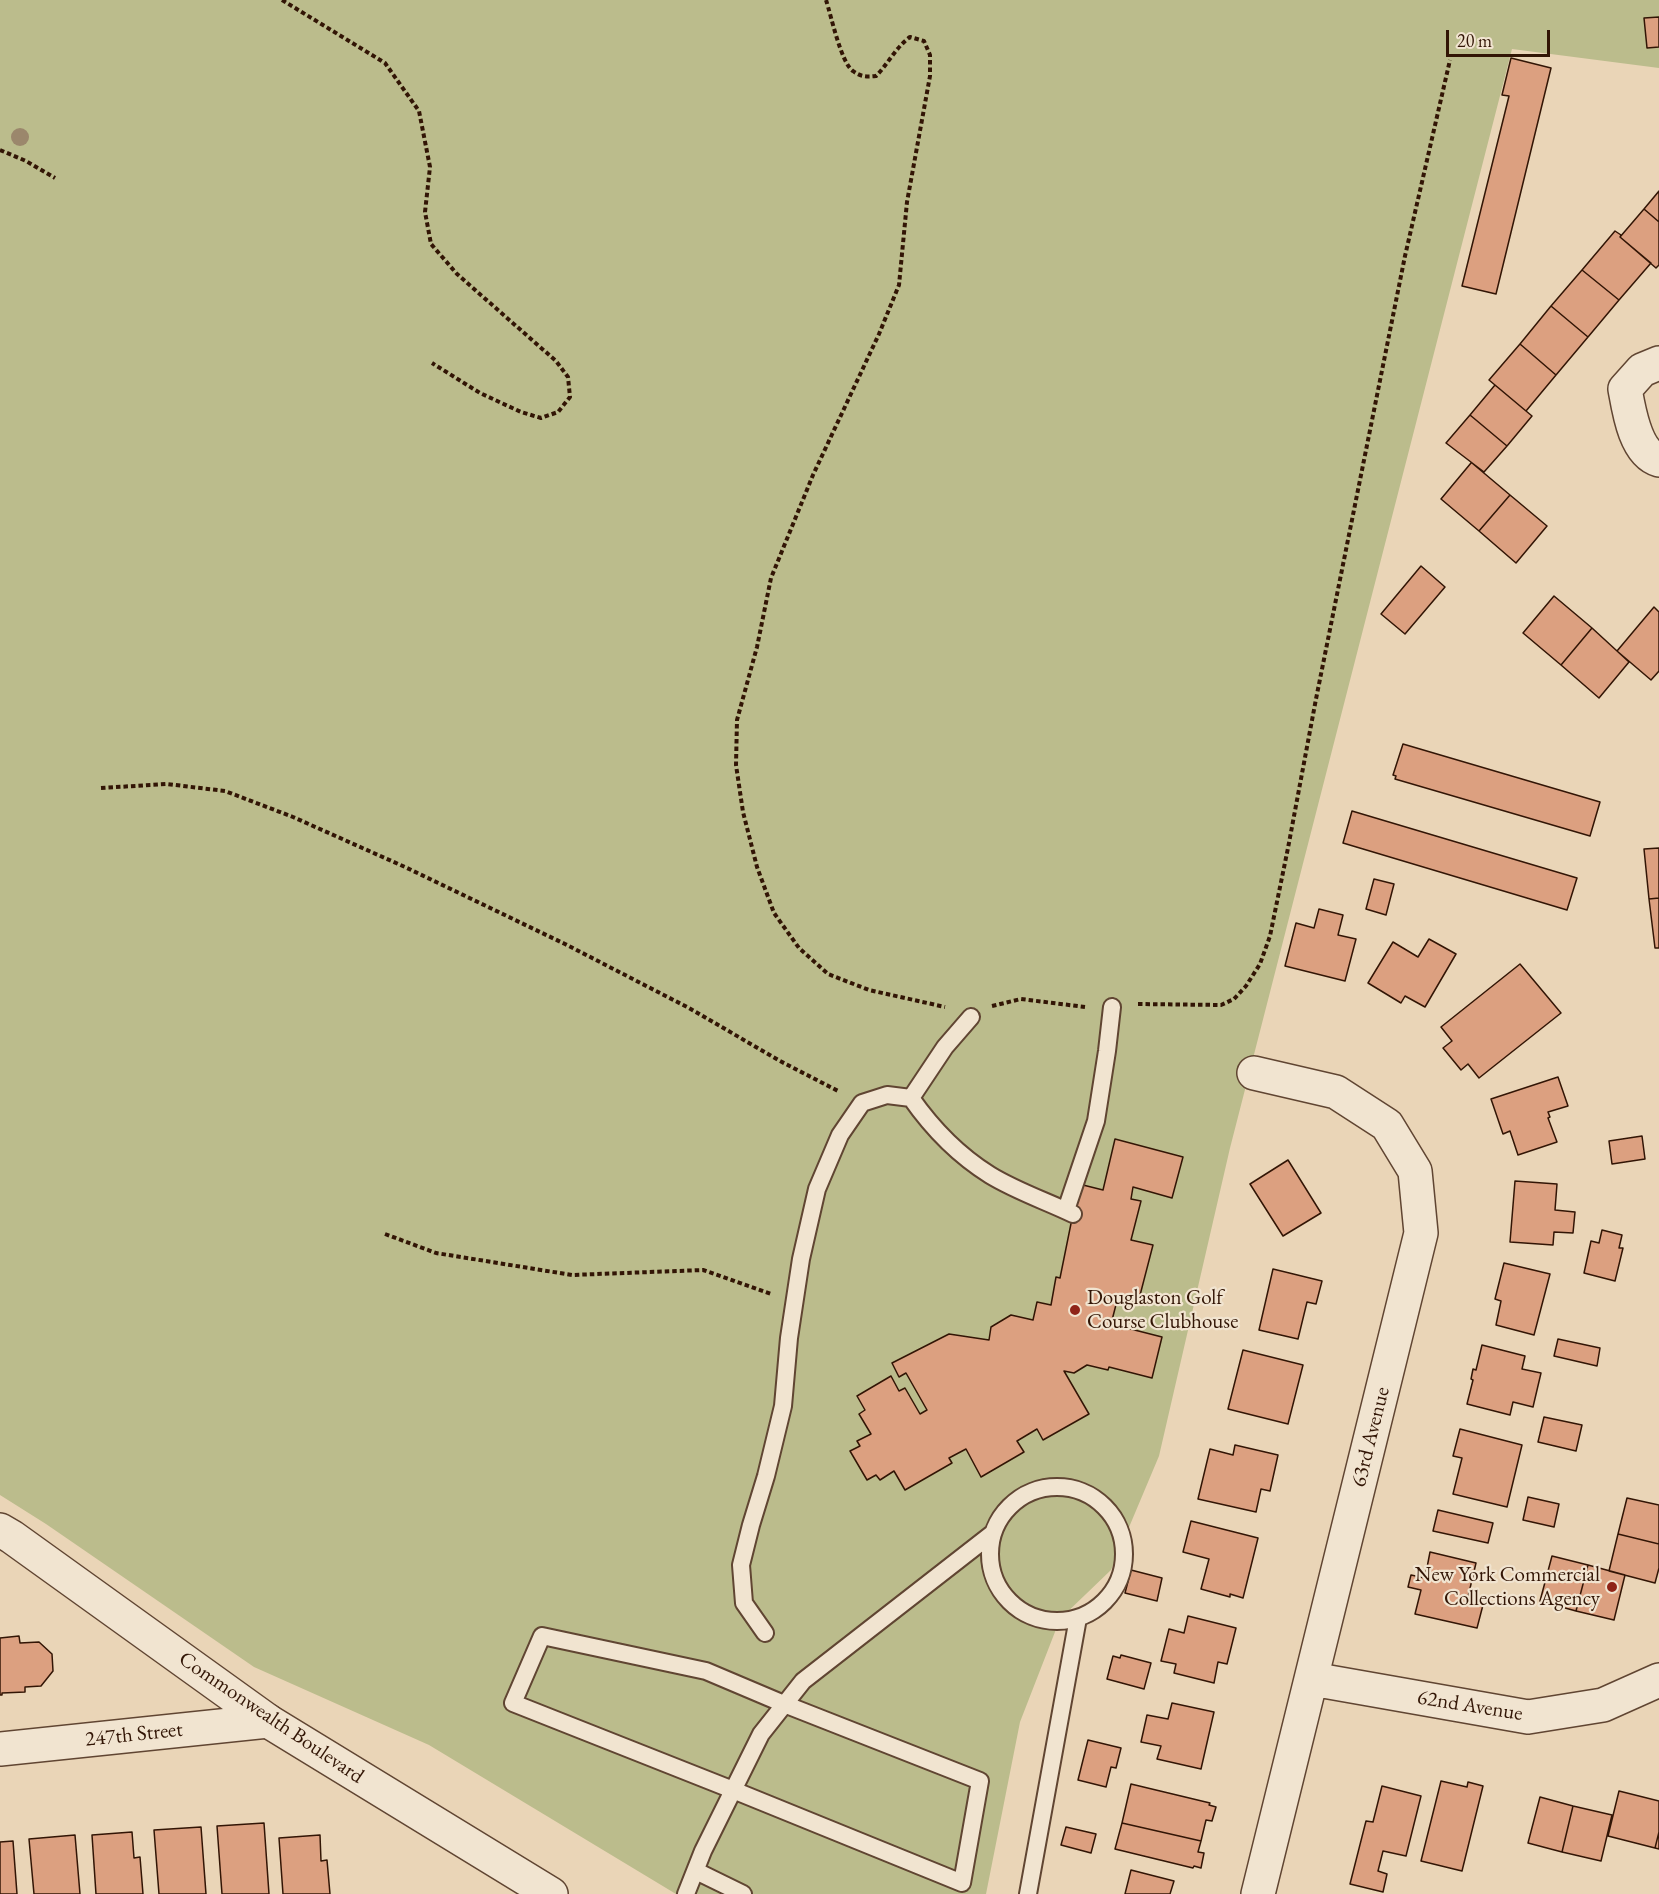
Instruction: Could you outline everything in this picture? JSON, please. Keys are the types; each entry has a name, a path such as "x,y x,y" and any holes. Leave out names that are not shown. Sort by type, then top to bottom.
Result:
{"street":[{"path":"1659,363 1642,370 1625,389 1629,417 1640,443 1653,458 1659,460"},
{"name":"63rd Avenue","path":"1254,1073 1336,1092 1387,1125 1415,1171 1421,1233 1258,1894"},
{"name":"Commonwealth Boulevard","path":"0,1530 268,1721 551,1894"},
{"name":"62nd Avenue","path":"1312,1678 1528,1717 1603,1705 1659,1680"},
{"name":"247th Street","path":"0,1749 268,1721"}],"lane":[{"path":"765,1633 744,1603 741,1565 783,1406 794,1303 801,1259 817,1189 840,1135 862,1103 887,1095 911,1098 927,1121 956,1150 990,1175 1069,1212 1096,1121 1112,1007"},
{"path":"911,1098 945,1047 971,1017"},
{"path":"1064,1486 1086,1492 1105,1505 1118,1524 1125,1546 1123,1570 1114,1591 1099,1608 1078,1618 1058,1622 1036,1618 1018,1609 1002,1594 993,1575 990,1554 993,1533 1004,1513 1020,1497 1041,1488 1064,1486"},
{"path":"686,1894 703,1851 760,1734 803,1681 993,1533"},
{"path":"1029,1894 1078,1618"},
{"path":"542,1636 706,1671 980,1781 961,1889 733,1790 513,1703 542,1636"},
{"path":"696,1871 743,1894"}],"path":[{"path":"282,0 385,63 419,111 430,166 425,212 431,244 457,274 556,361 568,377 570,397 558,412 541,418 521,412 480,393 432,363"},
{"path":"826,0 835,32 851,70 864,77 876,76 889,63 901,44 910,37 924,41 930,55 930,76 908,202 899,285 879,334 813,475 771,578 757,647 737,720 736,765 743,812 757,867 774,913 799,948 828,974 869,990 921,1000 971,1017 994,1005 1021,999 1082,1007 1149,1003 1221,1005 1234,999 1246,986 1260,964 1270,936 1405,256 1450,60"},
{"path":"0,150 56,178"},
{"path":"101,788 167,784 225,791 293,817 405,867 565,944 689,1008 780,1061 862,1103"},
{"path":"385,1234 436,1253 572,1275 703,1270 794,1303"}],"green space":[{"path":"0,0 1659,0 1659,68 1512,49 1230,1148 1159,1456 1111,1570 1060,1619 1020,1722 986,1894 676,1894 429,1745 254,1667 0,1495"}],"building":[{"path":"1659,17 1659,47 1647,48 1644,18"},
{"path":"1511,58 1551,68 1496,294 1462,286 1509,96 1502,95"},
{"path":"1659,191 1659,222 1644,209"},
{"path":"1644,209 1659,222 1659,265 1656,268 1620,237"},
{"path":"1615,231 1651,263 1619,300 1582,270"},
{"path":"1582,270 1619,300 1588,337 1551,306"},
{"path":"1551,306 1588,337 1556,375 1520,344"},
{"path":"1520,344 1556,375 1526,411 1489,380"},
{"path":"1495,385 1532,416 1507,446 1470,415"},
{"path":"1470,415 1507,446 1484,472 1446,443"},
{"path":"1471,463 1510,495 1479,531 1441,499"},
{"path":"1510,495 1547,526 1516,563 1479,531"},
{"path":"1421,566 1445,587 1405,634 1381,614"},
{"path":"1554,596 1592,628 1561,665 1523,633"},
{"path":"1654,607 1659,612 1659,671 1651,680 1617,651"},
{"path":"1592,628 1629,662 1599,698 1561,665"},
{"path":"1403,744 1600,802 1590,836 1395,779 1396,776 1393,775"},
{"path":"1352,811 1577,878 1567,910 1343,843"},
{"path":"1659,848 1659,898 1649,899 1644,849"},
{"path":"1374,879 1394,884 1386,915 1366,909"},
{"path":"1659,898 1659,948 1655,948 1649,899"},
{"path":"1319,909 1343,915 1338,935 1356,939 1345,981 1285,966 1296,923 1314,928"},
{"path":"1429,939 1456,954 1425,1007 1405,996 1401,1003 1368,983 1393,942 1418,957"},
{"path":"1520,964 1561,1013 1479,1078 1468,1064 1461,1070 1443,1048 1452,1041 1441,1027"},
{"path":"1558,1077 1568,1106 1548,1112 1557,1142 1518,1155 1510,1131 1503,1134 1491,1099"},
{"path":"1642,1136 1645,1159 1612,1164 1609,1141"},
{"name":"Douglaston Golf Course Clubhouse","path":"1115,1139 1183,1157 1172,1198 1133,1187 1131,1199 1141,1201 1131,1240 1153,1245 1138,1303 1118,1297 1111,1324 1162,1337 1152,1378 1109,1367 1108,1370 1087,1365 1074,1373 1064,1371 1089,1414 1043,1440 1037,1429 1017,1441 1024,1452 981,1477 966,1449 949,1458 952,1463 905,1490 894,1471 880,1480 876,1475 867,1480 850,1451 860,1446 857,1441 871,1434 859,1414 865,1410 857,1396 891,1376 899,1391 905,1388 920,1414 927,1410 906,1373 899,1377 892,1363 949,1334 989,1340 991,1327 1011,1315 1033,1320 1037,1302 1051,1305 1056,1277 1060,1278 1079,1184 1103,1190"},
{"path":"1288,1160 1321,1213 1283,1236 1250,1184"},
{"path":"1515,1181 1557,1184 1555,1210 1575,1212 1573,1233 1554,1232 1553,1245 1510,1242"},
{"path":"1602,1230 1622,1235 1619,1248 1623,1248 1615,1281 1584,1273 1591,1241 1599,1243"},
{"path":"1504,1263 1550,1274 1534,1335 1496,1325 1501,1301 1495,1299"},
{"path":"1273,1269 1322,1281 1316,1304 1307,1302 1298,1339 1259,1330"},
{"path":"1558,1339 1600,1348 1597,1366 1554,1356"},
{"path":"1482,1345 1525,1356 1522,1369 1541,1373 1533,1407 1513,1402 1510,1415 1467,1404 1473,1380 1471,1379 1473,1369 1476,1370"},
{"path":"1243,1350 1303,1365 1288,1424 1228,1409"},
{"path":"1544,1417 1582,1425 1576,1451 1538,1442"},
{"path":"1460,1429 1522,1445 1507,1507 1453,1494 1462,1458 1453,1456"},
{"path":"1235,1445 1278,1455 1270,1491 1261,1489 1256,1512 1198,1499 1210,1449 1233,1455"},
{"path":"1528,1497 1559,1504 1554,1527 1523,1520"},
{"path":"1627,1498 1659,1505 1659,1544 1618,1534"},
{"path":"1438,1510 1493,1523 1488,1543 1433,1531"},
{"path":"1191,1521 1258,1538 1243,1598 1201,1589 1209,1559 1183,1552"},
{"path":"1618,1534 1659,1544 1659,1568 1655,1583 1609,1571"},
{"path":"1430,1552 1476,1563 1467,1601 1483,1605 1477,1628 1415,1614 1421,1590 1408,1587 1411,1575 1425,1578"},
{"path":"1552,1556 1588,1565 1576,1611 1540,1601"},
{"path":"1588,1565 1625,1575 1614,1620 1576,1611"},
{"path":"1131,1570 1162,1578 1157,1601 1125,1593"},
{"path":"1188,1616 1236,1628 1227,1664 1218,1662 1214,1683 1174,1673 1176,1664 1161,1661 1169,1629 1184,1633"},
{"path":"19,1636 20,1643 39,1642 52,1654 53,1671 41,1686 25,1687 25,1692 0,1695 0,1638"},
{"path":"1121,1655 1151,1663 1144,1689 1107,1679 1113,1656 1120,1658"},
{"path":"1172,1703 1214,1712 1201,1769 1157,1759 1161,1746 1141,1742 1147,1715 1168,1719"},
{"path":"1088,1740 1121,1748 1116,1768 1111,1767 1106,1787 1078,1780"},
{"path":"1441,1781 1467,1787 1468,1782 1483,1786 1462,1871 1421,1861"},
{"path":"1131,1784 1210,1803 1209,1805 1216,1807 1212,1821 1206,1820 1201,1841 1122,1823"},
{"path":"1382,1786 1421,1796 1406,1856 1383,1851 1378,1871 1387,1874 1383,1892 1350,1884 1366,1821 1373,1822"},
{"path":"1619,1791 1659,1801 1659,1832 1655,1848 1608,1836"},
{"path":"1540,1797 1573,1806 1562,1852 1528,1843"},
{"path":"1573,1806 1612,1815 1601,1861 1562,1852"},
{"path":"264,1823 269,1894 222,1894 217,1826"},
{"path":"1122,1823 1201,1841 1198,1852 1204,1853 1201,1868 1115,1849"},
{"path":"201,1827 206,1894 159,1894 154,1830"},
{"path":"1066,1827 1096,1834 1091,1853 1061,1845"},
{"path":"132,1832 134,1858 140,1857 143,1894 96,1894 92,1835"},
{"path":"1659,1832 1659,1849 1655,1848"},
{"path":"75,1835 80,1894 34,1894 29,1839"},
{"path":"320,1835 321,1861 327,1860 330,1894 283,1894 279,1838"},
{"path":"13,1841 17,1894 0,1894 0,1842"},
{"path":"1131,1870 1174,1881 1170,1894 1125,1894"}],"place":[{"name":"Douglaston Golf Course Clubhouse","path":"1075,1310"},
{"name":"New York Commercial Collections Agency","path":"1612,1587"}]}
